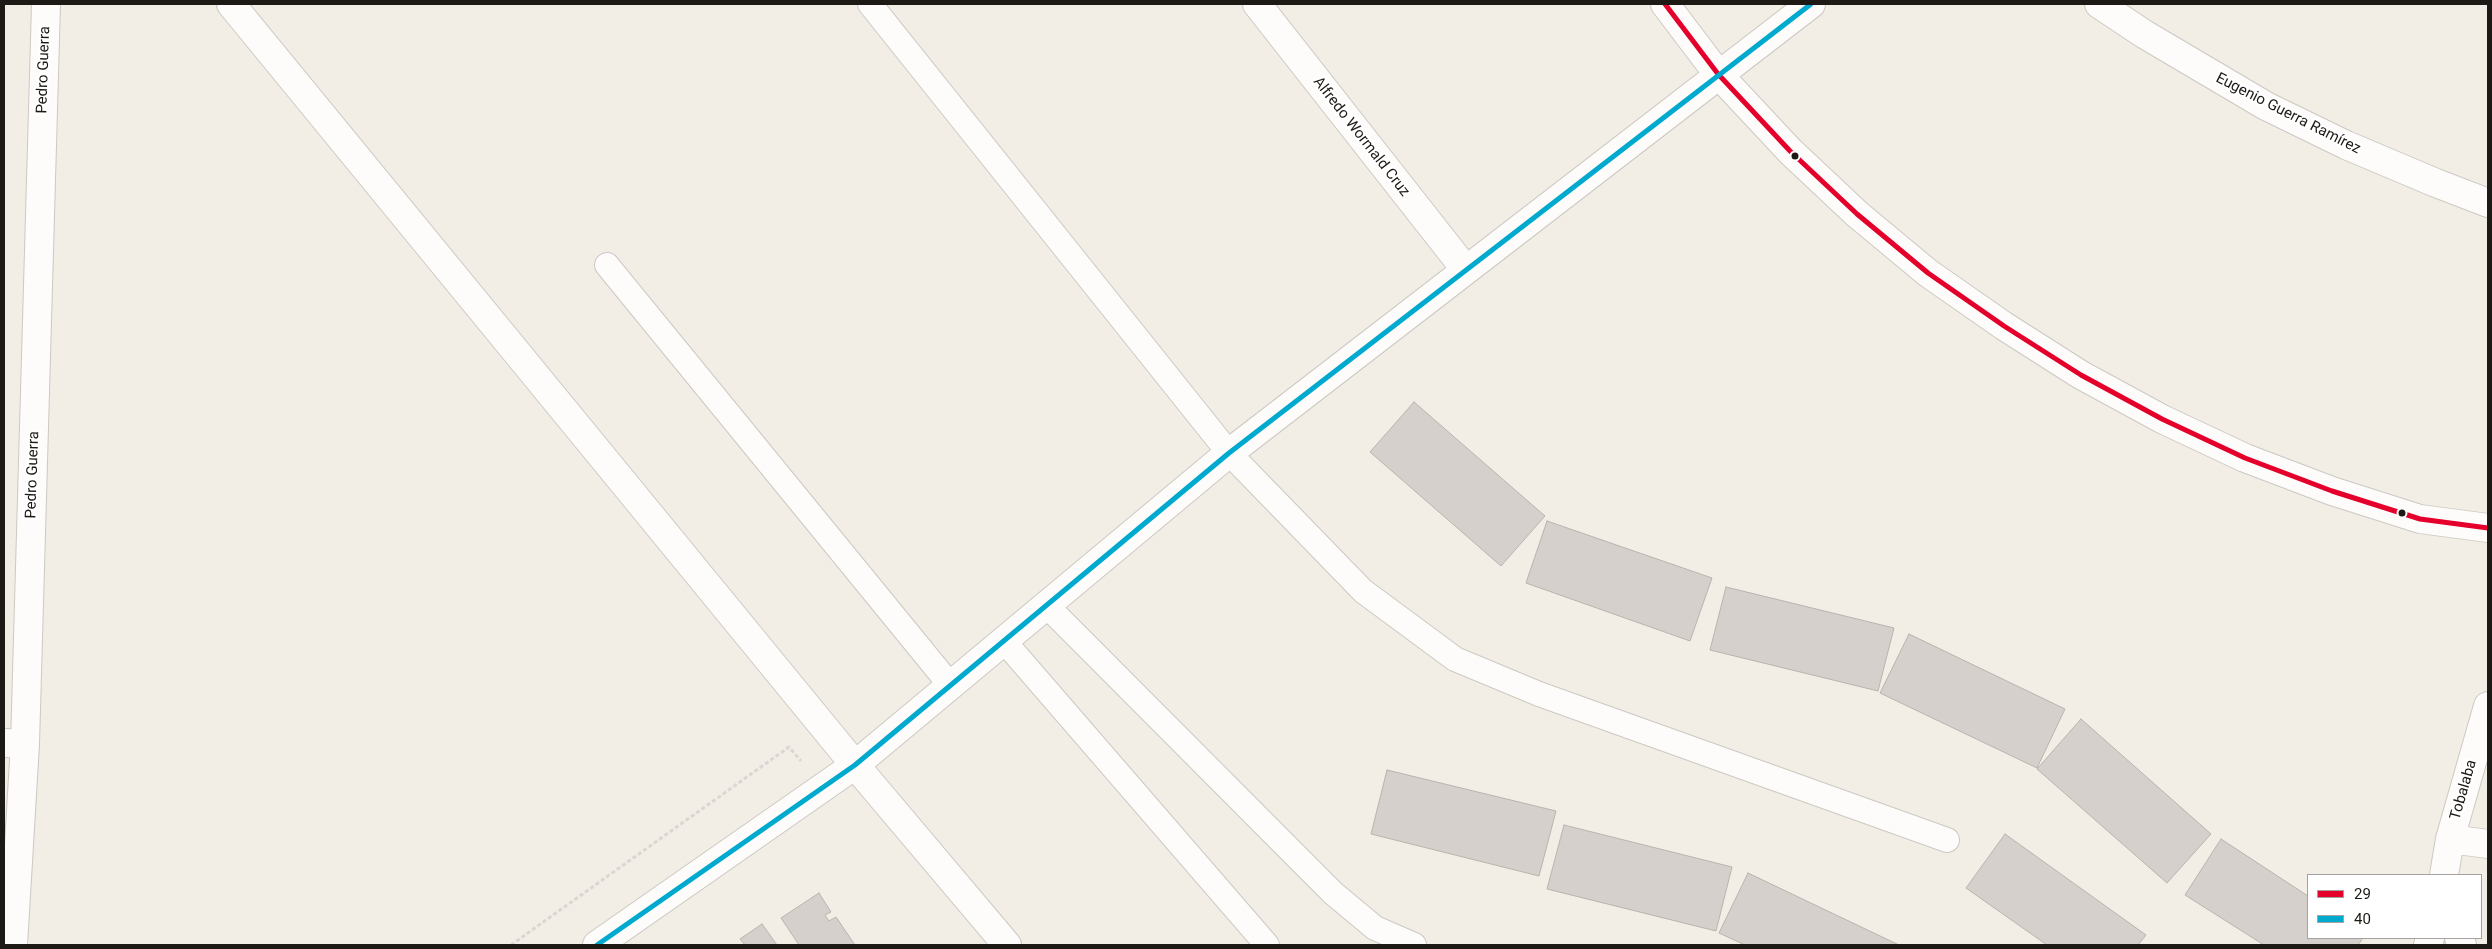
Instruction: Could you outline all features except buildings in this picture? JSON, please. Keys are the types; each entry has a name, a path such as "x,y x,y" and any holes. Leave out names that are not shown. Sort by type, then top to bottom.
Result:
{"street":[{"name":"Pedro Guerra","path":"13,945 15,744 46,4"},
{"path":"232,4 855,765 1007,945"},
{"name":"Alfredo Wormald Cruz","path":"1257,4 1466,270"},
{"path":"1665,4 1718,74 1790,151 1878,231 1928,272 2004,326 2081,375 2162,419 2237,454 2332,492 2420,520 2488,528"},
{"path":"597,945 855,765 1230,453 1811,4"},
{"name":"Eugenio Guerra Ramírez","path":"2099,4 2144,34 2266,106 2346,145 2488,203"},
{"name":"Tobalaba","path":"2444,874 2450,839 2488,706"},
{"path":"2450,839 2488,844"}],"lane":[{"path":"870,4 1230,453 1363,591 1455,659 1539,694 1947,840"},
{"path":"607,265 951,686"},
{"path":"1047,606 1332,893 1375,928 1414,945"},
{"path":"1004,641 1267,945"}],"transit line":[{"name":"29","path":"1665,4 1718,74 1790,151 1857,214 1928,273 2004,326 2081,375 2162,419 2245,458 2332,491 2420,519 2488,528"},
{"name":"40","path":"597,945 855,765 1229,453 1811,4"}]}
